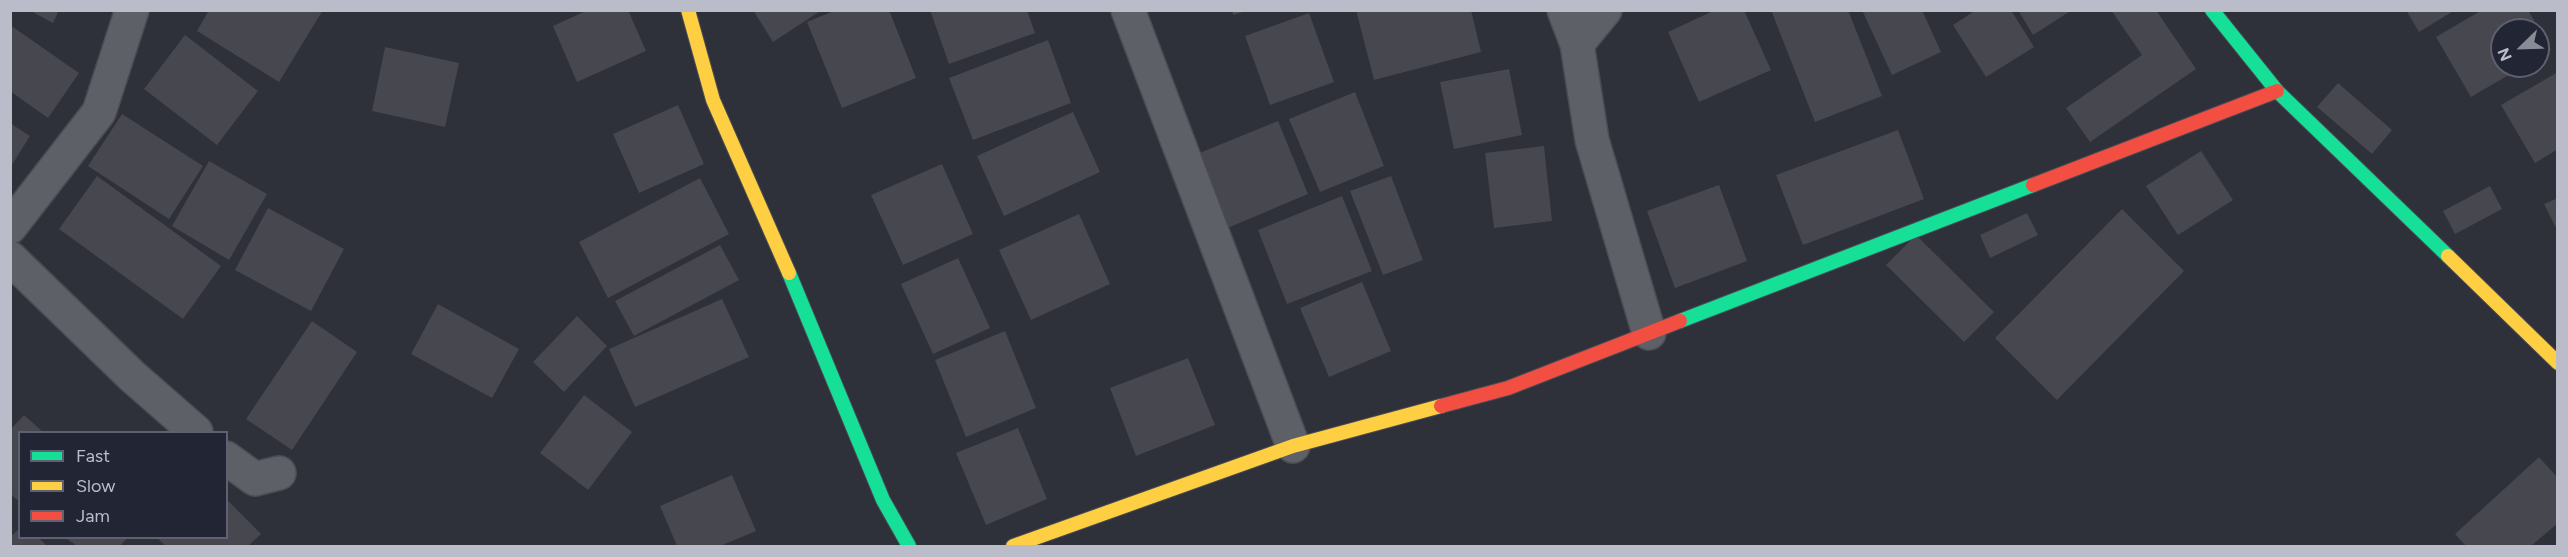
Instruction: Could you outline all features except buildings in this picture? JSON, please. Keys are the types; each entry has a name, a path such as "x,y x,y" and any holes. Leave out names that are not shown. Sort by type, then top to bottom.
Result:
{"street":[{"path":"10,227 99,112 132,10"},
{"path":"688,10 712,100 784,262 883,500 909,546"},
{"path":"1128,10 1293,446"},
{"path":"1564,10 1576,44 1592,140 1649,333"},
{"path":"1576,44 1605,10"},
{"path":"2212,10 2277,91 2558,363"},
{"path":"1013,546 1293,446 1508,388 2277,91"},
{"path":"10,258 132,376 195,431"},
{"path":"228,459 255,479 279,472"}],"traffic: fast":[{"path":"2212,10 2277,91 2448,256"},
{"path":"1680,321 2033,185"},
{"path":"789,273 883,500 909,546"}],"traffic: slow":[{"path":"688,10 713,100 789,273"},
{"path":"2448,256 2558,363"},
{"path":"1013,546 1293,446 1441,406"}],"traffic: jam":[{"path":"2033,185 2277,91"},
{"path":"1441,406 1508,388 1680,321"}]}
